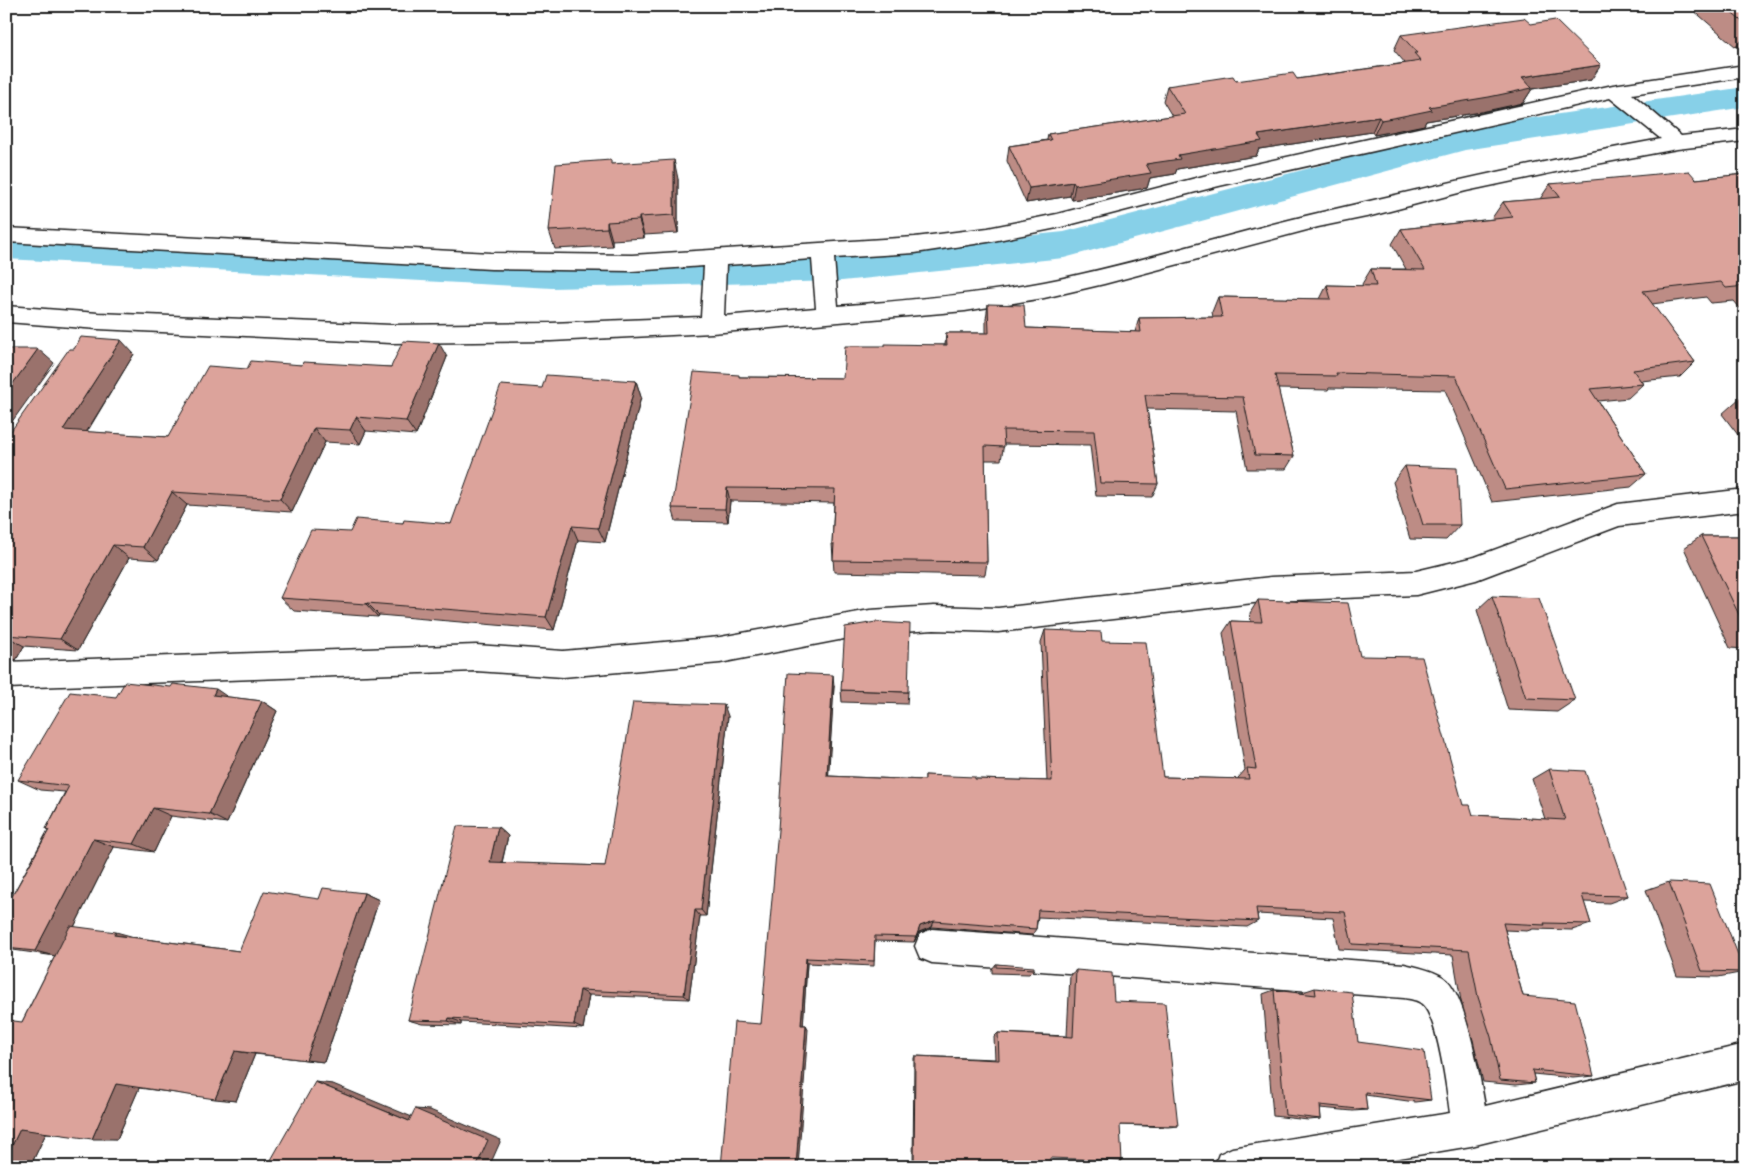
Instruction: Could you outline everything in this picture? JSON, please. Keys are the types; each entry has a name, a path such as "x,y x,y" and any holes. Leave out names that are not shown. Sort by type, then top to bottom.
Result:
{"street":[{"path":"6,235 491,261 715,263 823,254 988,236 1108,209 1219,179 1354,148 1619,94 1745,71"},
{"path":"1619,94 1677,143"},
{"path":"6,314 98,321 391,334 551,332 713,320 827,306 965,303 1044,290 1178,258 1308,222 1371,209 1466,184 1565,163 1677,143 1745,135"},
{"path":"823,254 827,306"},
{"path":"713,320 715,263"},
{"path":"82,344 98,321"},
{"path":"6,676 476,658 563,664 720,650 870,622 934,618 998,620 1271,589 1416,583 1476,568 1618,515 1745,500"},
{"path":"932,946 1404,980 1420,984 1435,992 1445,1008 1451,1026 1471,1128"},
{"path":"1232,1167 1471,1128 1745,1062"}],"building":[{"path":"1723,6 1745,6 1745,24"},
{"path":"1524,18 1531,24 1555,20 1601,65 1522,77 1532,88 1429,107 1432,110 1398,117 1381,120 1379,117 1258,135 1262,141 1178,155 1180,159 1146,164 1151,173 1075,185 1073,182 1029,188 1009,146 1051,140 1048,134 1185,114 1167,86 1233,76 1236,81 1293,73 1297,79 1421,61 1414,53 1417,53 1401,35"},
{"path":"611,160 611,164 674,160 674,215 639,217 639,220 607,222 607,228 549,231 556,164"},
{"path":"1689,171 1696,179 1745,174 1745,286 1726,288 1721,282 1643,291 1695,362 1633,370 1643,384 1590,389 1646,474 1505,489 1456,376 1336,373 1337,376 1275,375 1294,456 1255,455 1243,397 1145,395 1158,484 1100,483 1094,431 1003,430 1004,447 985,446 987,562 833,560 835,489 727,488 725,509 672,508 694,372 739,375 739,377 843,378 845,346 885,346 885,344 947,345 946,333 989,333 988,304 1024,305 1026,328 1141,332 1139,318 1222,317 1218,297 1331,299 1327,285 1376,286 1371,269 1425,270 1401,229 1513,217 1503,202 1560,197 1550,184"},
{"path":"81,337 121,340 63,430 168,437 208,366 247,369 251,361 302,365 303,362 391,367 403,341 439,343 406,421 356,417 350,430 314,428 280,499 172,492 143,547 113,545 60,639 6,635 6,438 69,349 74,349"},
{"path":"6,349 38,349 6,393"},
{"path":"546,375 636,381 598,528 572,526 546,617 280,598 311,530 350,532 356,519 403,523 404,520 451,524 501,385 542,388"},
{"path":"1405,466 1457,468 1460,525 1423,525"},
{"path":"1701,536 1745,536 1745,627"},
{"path":"1492,596 1539,598 1575,700 1526,698"},
{"path":"1258,600 1348,603 1360,656 1422,657 1463,805 1470,805 1473,815 1565,820 1549,769 1585,771 1628,896 1582,895 1591,924 1544,923 1545,925 1503,923 1523,996 1575,1001 1594,1076 1532,1070 1535,1083 1500,1080 1491,1037 1478,997 1469,950 1352,944 1345,912 1256,908 1258,921 1038,910 1036,929 934,921 920,926 916,937 875,936 874,961 806,958 801,1025 806,1025 796,1167 721,1167 734,1022 761,1024 778,830 788,673 833,675 827,776 925,780 925,775 975,777 975,779 1052,781 1045,630 1101,632 1102,641 1146,642 1163,777 1249,779 1247,768 1256,769 1231,621 1262,622"},
{"path":"876,622 910,624 908,692 841,690 845,627"},
{"path":"125,682 171,687 173,684 216,689 213,695 262,701 209,814 153,808 134,844 93,839 35,951 6,948 6,907 49,830 46,829 69,786 18,780 70,692 116,697"},
{"path":"633,702 724,705 701,910 695,910 684,995 580,990 574,1025 449,1018 448,1021 408,1020 457,826 498,827 490,862 605,866"},
{"path":"1669,882 1710,884 1745,972 1702,971"},
{"path":"323,888 364,893 306,1060 235,1051 215,1099 116,1084 92,1139 20,1129 6,1158 6,1020 22,1022 70,926 116,932 114,935 239,951 264,891 319,899"},
{"path":"996,964 1034,967 1034,969 996,967"},
{"path":"1076,970 1112,973 1114,1001 1165,1003 1178,1126 1120,1125 1122,1161 1050,1158 1050,1162 984,1161 984,1167 914,1167 915,1056 999,1060 998,1033 1073,1037"},
{"path":"1315,988 1352,992 1358,1042 1424,1051 1431,1100 1365,1092 1367,1110 1320,1105 1321,1119 1285,1115 1274,990 1316,995"},
{"path":"315,1082 409,1121 415,1109 488,1140 476,1167 267,1167"}],"waterway":[{"path":"6,246 552,275 842,268 1064,245 1464,139 1745,97"}]}
